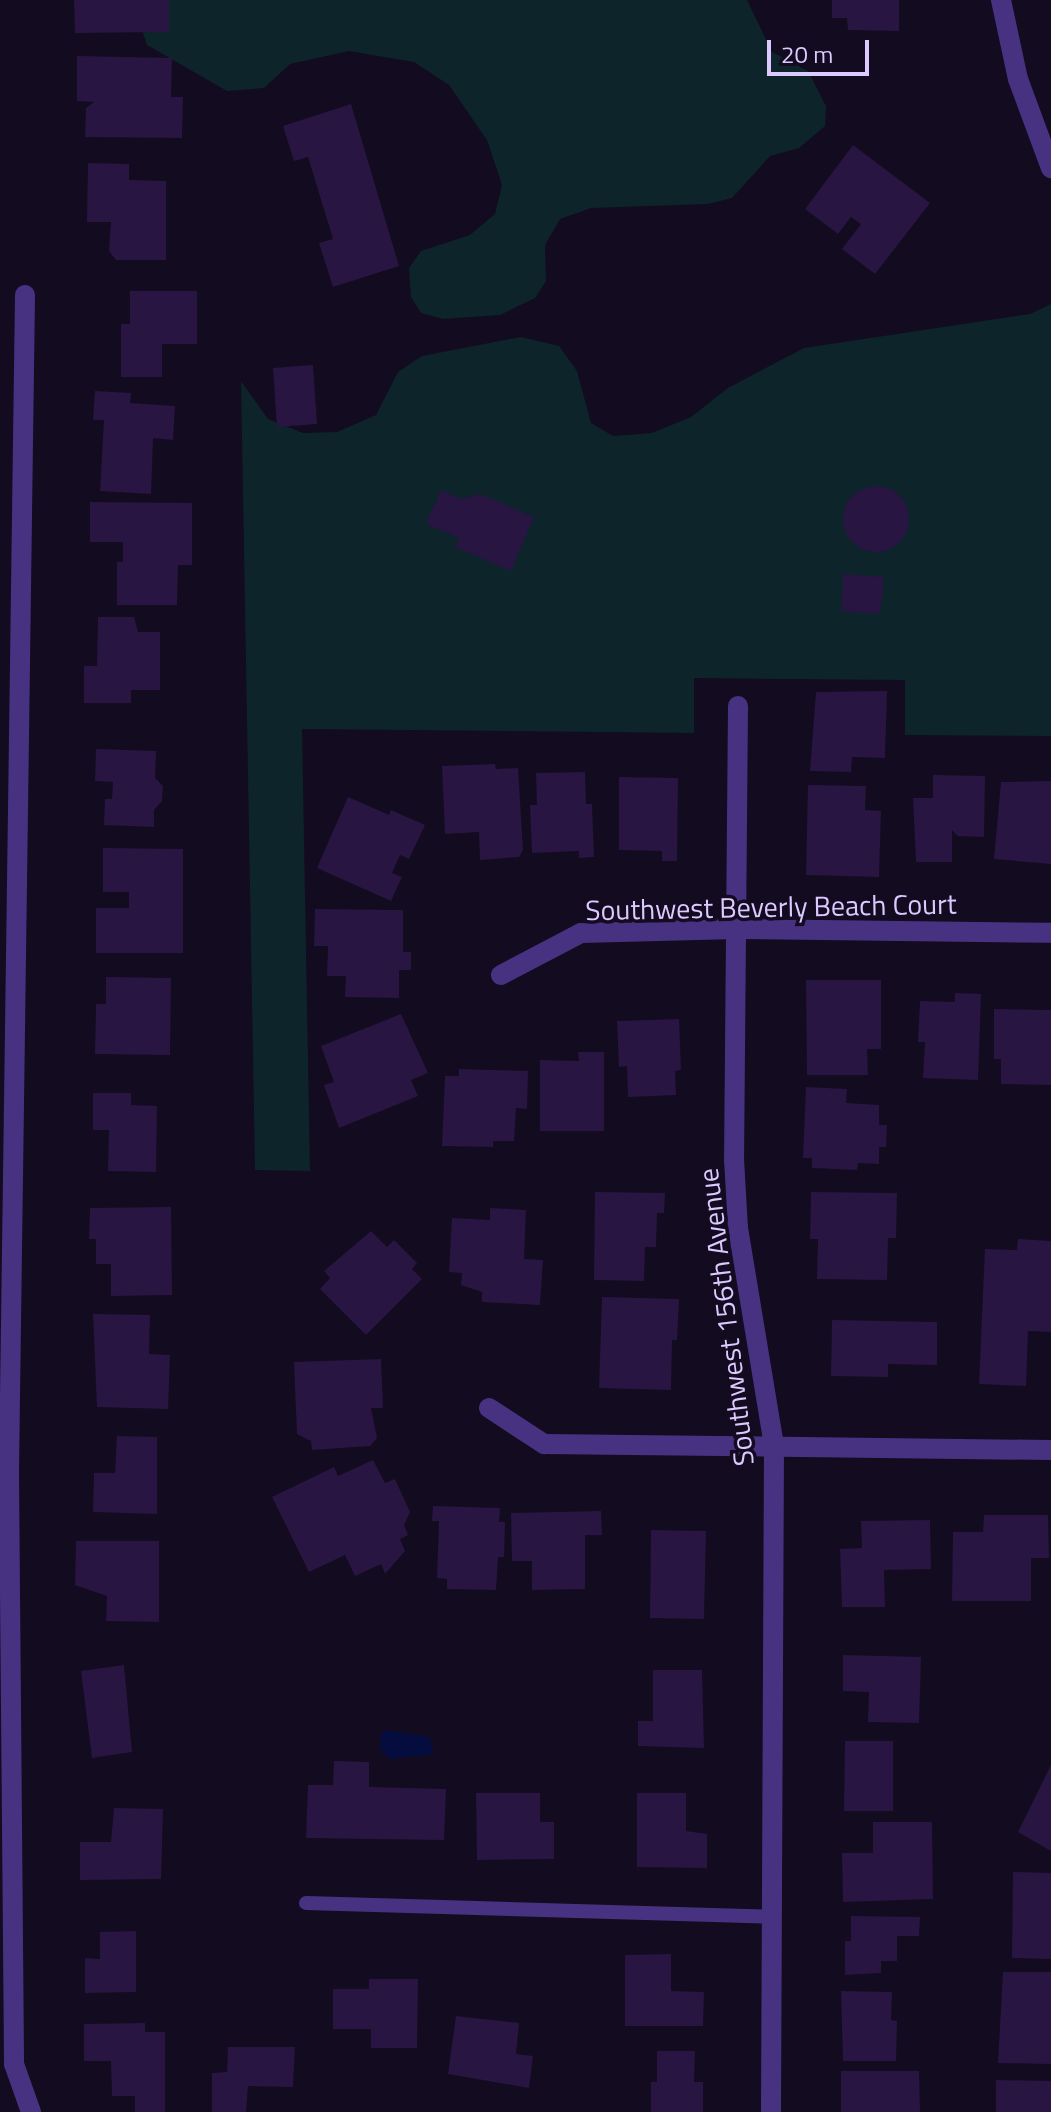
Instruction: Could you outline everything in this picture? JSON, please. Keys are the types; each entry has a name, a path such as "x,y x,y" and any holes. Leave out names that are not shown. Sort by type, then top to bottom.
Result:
{"street":[{"path":"1001,0 1018,79 1051,168"},
{"path":"25,295 5,1474 14,2064 31,2112"},
{"name":"Southwest 156th Avenue","path":"738,706 734,1159 738,1228 774,1446 771,2112"},
{"name":"Southwest Beverly Beach Court","path":"501,975 581,933 736,929 1051,933"},
{"path":"489,1408 544,1444 1051,1450"}],"lane":[{"path":"306,1903 771,1917"}],"green space":[{"path":"132,0 747,0 772,52 808,71 826,106 825,126 799,148 770,156 732,198 708,204 591,208 560,219 545,245 546,281 535,298 500,315 443,319 421,313 411,297 409,268 421,251 470,235 495,214 502,185 487,140 449,85 414,62 349,51 290,64 264,88 227,91 147,45"},
{"path":"1051,304 1051,736 905,735 905,680 694,678 694,733 302,729 310,1171 255,1170 241,381 268,419 303,433 337,432 376,415 398,372 422,356 521,337 559,346 577,371 591,423 613,436 652,433 691,417 728,388 804,348 1030,314"}],"shaded area":[{"path":"386,1730 429,1737 434,1750 429,1755 390,1759 380,1749 381,1733"}],"building":[{"path":"74,0 169,0 169,32 75,33"},
{"path":"832,0 899,0 899,31 848,30 847,18 832,18"},
{"path":"77,56 172,58 171,97 183,97 182,138 85,137 86,108 94,102 77,101"},
{"path":"351,104 399,266 333,287 319,243 333,239 308,157 294,161 283,126"},
{"path":"853,145 930,203 875,274 842,249 861,224 851,217 838,234 805,209"},
{"path":"88,163 129,164 129,180 166,181 166,260 116,260 109,251 111,222 87,222"},
{"path":"130,291 197,291 197,344 162,344 162,377 121,377 121,324 130,324"},
{"path":"313,365 317,424 277,427 273,368"},
{"path":"95,391 131,393 130,403 175,406 173,440 153,438 151,494 100,491 104,420 93,420"},
{"path":"876,486 889,489 899,496 906,506 909,519 906,532 899,542 889,549 876,552 863,549 853,542 846,532 843,519 846,506 853,496 863,489"},
{"path":"441,490 460,499 480,494 534,517 511,571 455,547 459,538 426,524"},
{"path":"90,502 192,503 192,565 178,565 177,605 117,605 117,562 123,562 123,542 90,542"},
{"path":"843,574 884,577 880,614 841,611"},
{"path":"98,617 134,617 138,632 160,632 160,690 131,690 131,703 84,703 84,666 97,666"},
{"path":"887,691 885,758 852,757 851,772 810,771 816,692"},
{"path":"96,749 156,751 155,778 163,786 162,801 154,810 154,827 104,825 105,799 112,799 113,782 95,781"},
{"path":"495,764 496,769 518,768 523,850 519,857 480,860 479,832 445,834 442,766"},
{"path":"585,772 586,804 592,804 594,857 579,858 579,851 532,853 530,805 537,805 536,773"},
{"path":"933,775 985,776 984,837 958,836 952,830 952,862 916,862 913,798 933,798"},
{"path":"619,777 678,778 677,861 662,861 662,851 619,850"},
{"path":"1051,781 1051,864 994,859 1001,782"},
{"path":"808,785 866,786 865,810 881,811 879,877 806,875"},
{"path":"348,797 389,815 391,810 425,825 409,859 400,855 392,873 402,877 391,901 317,868"},
{"path":"103,848 183,849 183,953 96,953 96,908 129,908 129,892 103,892"},
{"path":"315,909 403,910 403,952 411,952 411,970 399,970 399,998 345,997 346,976 327,976 328,946 314,946"},
{"path":"106,977 171,978 170,1055 95,1054 96,1004 106,1004"},
{"path":"806,980 881,980 881,1049 867,1049 868,1075 807,1075"},
{"path":"955,993 981,994 978,1080 923,1078 925,1042 918,1042 920,1001 955,1002"},
{"path":"994,1009 1051,1010 1051,1085 1001,1084 1001,1059 994,1059"},
{"path":"401,1014 428,1073 411,1080 418,1096 339,1128 324,1085 334,1082 321,1046"},
{"path":"679,1019 681,1070 675,1071 676,1095 628,1097 627,1066 619,1067 617,1021"},
{"path":"578,1052 604,1052 604,1131 540,1131 540,1060 579,1061"},
{"path":"459,1069 528,1071 527,1109 516,1108 514,1141 493,1141 493,1147 442,1146 445,1076 459,1076"},
{"path":"806,1087 847,1089 846,1103 879,1105 879,1125 887,1125 886,1147 879,1147 879,1164 858,1163 857,1170 812,1168 812,1158 803,1158"},
{"path":"93,1093 131,1093 131,1105 157,1106 156,1172 108,1171 109,1130 93,1130"},
{"path":"595,1192 665,1193 664,1213 657,1213 656,1247 645,1247 644,1281 594,1280"},
{"path":"811,1192 897,1193 896,1238 888,1238 887,1280 817,1279 818,1239 810,1239"},
{"path":"171,1207 172,1295 111,1296 111,1264 96,1264 96,1239 89,1239 90,1208"},
{"path":"490,1208 526,1210 524,1259 543,1260 540,1305 482,1302 482,1292 461,1285 462,1273 449,1272 452,1218 490,1220"},
{"path":"371,1231 387,1247 394,1240 417,1263 412,1269 422,1279 366,1335 320,1289 330,1278 324,1271"},
{"path":"1018,1239 1051,1241 1051,1332 1028,1331 1026,1386 979,1384 985,1249 1017,1250"},
{"path":"602,1297 679,1299 677,1340 672,1340 671,1390 599,1388"},
{"path":"93,1314 150,1315 149,1354 170,1355 168,1409 97,1407"},
{"path":"832,1320 937,1322 937,1365 888,1364 888,1377 831,1376"},
{"path":"381,1359 383,1408 371,1408 377,1438 370,1446 312,1450 311,1441 297,1434 294,1362"},
{"path":"117,1436 157,1437 157,1514 93,1512 94,1473 115,1473"},
{"path":"373,1460 385,1483 395,1479 410,1512 404,1525 408,1535 400,1539 405,1551 385,1574 381,1564 355,1576 345,1555 309,1572 272,1497 334,1467 338,1476"},
{"path":"433,1506 500,1508 499,1522 505,1522 504,1557 498,1557 496,1590 447,1589 447,1579 437,1578 439,1521 432,1521"},
{"path":"601,1511 602,1535 585,1535 585,1589 532,1590 532,1561 512,1561 511,1513"},
{"path":"984,1515 1048,1515 1049,1558 1031,1558 1031,1601 952,1601 953,1532 983,1532"},
{"path":"930,1520 931,1569 884,1570 885,1607 842,1607 840,1549 862,1548 861,1521"},
{"path":"651,1530 706,1531 704,1619 650,1618"},
{"path":"76,1541 159,1541 159,1622 106,1621 107,1596 75,1585"},
{"path":"843,1655 921,1657 919,1723 868,1722 869,1692 843,1691"},
{"path":"124,1665 132,1752 92,1758 81,1671"},
{"path":"653,1670 702,1670 704,1748 638,1746 638,1721 653,1721"},
{"path":"845,1741 893,1741 893,1811 844,1811"},
{"path":"334,1761 369,1762 369,1787 446,1789 444,1840 306,1838 308,1785 333,1785"},
{"path":"1051,1765 1051,1851 1018,1832"},
{"path":"476,1793 540,1793 540,1822 554,1822 554,1859 477,1860"},
{"path":"637,1793 686,1793 686,1831 707,1834 707,1868 637,1867"},
{"path":"114,1808 163,1809 161,1879 80,1880 80,1842 111,1842"},
{"path":"873,1822 932,1822 933,1899 843,1902 842,1853 873,1853"},
{"path":"1013,1872 1051,1873 1051,1959 1012,1958"},
{"path":"851,1916 920,1917 919,1936 897,1936 897,1961 881,1961 881,1973 845,1975 845,1941 851,1941"},
{"path":"136,1931 136,1992 85,1993 85,1958 100,1959 100,1932"},
{"path":"671,1954 671,1991 704,1992 703,2026 625,2026 625,1955"},
{"path":"1003,1972 1051,1972 1051,2064 998,2063"},
{"path":"369,1979 418,1979 417,2048 371,2048 371,2029 333,2029 333,1989 369,1989"},
{"path":"841,1991 892,1992 891,2020 897,2021 896,2061 843,2061"},
{"path":"456,2016 519,2023 516,2054 533,2056 529,2088 448,2074"},
{"path":"145,2023 145,2032 165,2032 165,2112 135,2112 135,2096 112,2096 111,2061 84,2061 84,2024"},
{"path":"228,2047 295,2047 293,2087 248,2086 246,2112 212,2112 212,2073 227,2072"},
{"path":"657,2051 695,2051 694,2082 703,2082 703,2112 651,2112 651,2082 657,2082"},
{"path":"841,2071 919,2071 920,2112 841,2112"},
{"path":"996,2080 1051,2081 1051,2112 996,2112"}]}
